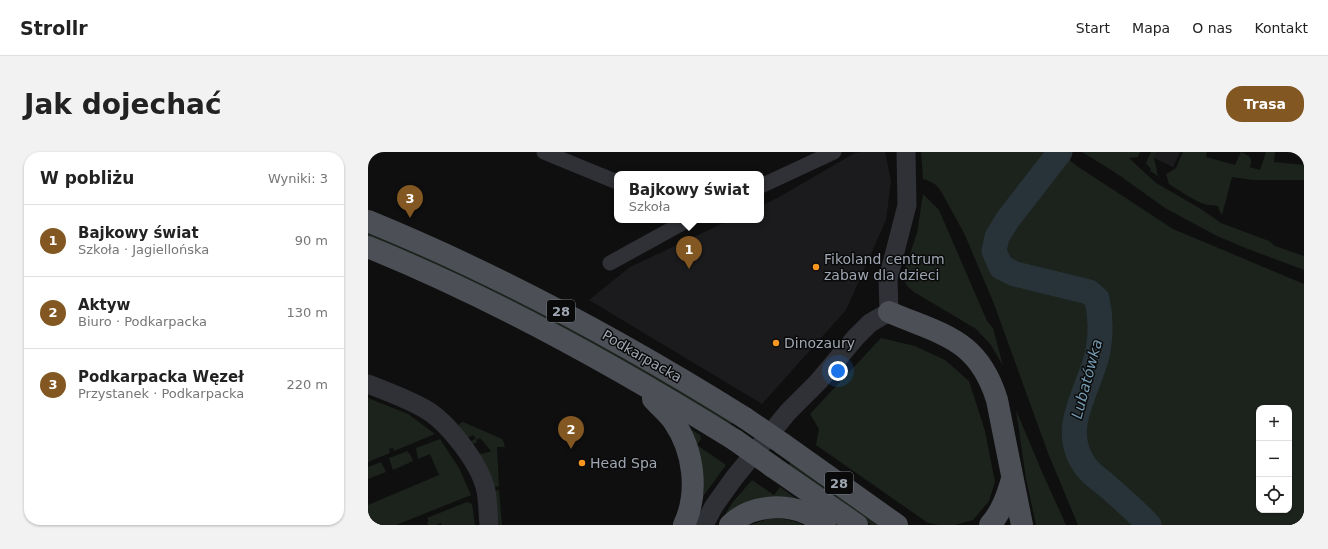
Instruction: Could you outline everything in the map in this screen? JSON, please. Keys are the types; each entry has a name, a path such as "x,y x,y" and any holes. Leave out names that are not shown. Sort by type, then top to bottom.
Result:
{"main road":[{"name":"Podkarpacka","path":"368,222 462,262 533,296 638,353 745,418 823,471 897,525"},
{"name":"Podkarpacka","path":"368,247 438,277 570,343 735,440 857,525"},
{"path":"889,312 946,335 962,344 974,355 984,368 993,386 997,400 1022,525"},
{"path":"634,380 674,421 688,450 693,477 691,500 687,519 684,525"},
{"path":"990,525 1005,502 1012,478"},
{"path":"730,525 745,514 774,507 788,508 807,513 825,525"}],"street":[{"path":"544,152 614,181"},
{"path":"764,185 834,152"},
{"path":"704,525 714,506 734,478 788,412 818,382 870,322 889,312 888,279 907,205 906,152"},
{"path":"610,263 683,223"},
{"path":"368,384 425,409 448,428 471,457 478,471 486,490 489,525"}],"shaded area":[{"path":"885,152 891,181 886,220 846,310 762,404 589,300 630,267 724,223 764,223 764,204 855,153"},
{"path":"921,152 1059,152 1077,166 1173,229 1304,284 1304,525 1078,525 1048,453 994,304 965,235 942,193 936,185 923,179"},
{"path":"1082,152 1140,152 1138,157 1129,158 1156,183 1201,209 1221,223 1269,241 1275,246 1304,256 1304,270 1217,236 1165,208 1116,173"},
{"path":"1151,152 1157,152 1154,158 1158,176 1150,171 1151,169 1146,163"},
{"path":"1157,152 1180,152 1173,167 1154,158"},
{"path":"1183,152 1207,152 1206,157 1235,165 1241,152 1250,157 1250,167 1260,170 1266,152 1275,152 1274,162 1304,165 1304,180 1253,180 1232,177 1222,215 1218,206 1200,202 1169,184 1166,174 1176,168"},
{"path":"923,194 939,210 987,321 993,328 1003,366 991,345 976,329 914,292 907,286 904,280 905,269 917,233"},
{"path":"368,231 545,312 733,421 729,427 368,239"},
{"path":"881,338 915,346 945,360 969,381 985,431 995,482 989,501 973,520 955,525 928,523 816,445 819,429 810,414"},
{"path":"368,398 408,414 435,434 394,451 393,448 389,449 390,453 368,462"},
{"path":"1016,410 1066,525 1036,525 1026,479"},
{"path":"463,422 503,440 505,447 497,447 499,486 493,488 478,455 491,451 480,438 472,445 470,442 476,438 473,435 467,438 459,427 459,424"},
{"path":"686,426 700,435 701,439 697,445 726,465 699,502"},
{"path":"440,439 459,468 471,495 396,525 368,525 368,505 439,475 430,454 418,459 416,448"},
{"path":"408,451 413,461 393,470 389,458"},
{"path":"792,460 883,525 871,525 788,466"},
{"path":"381,462 386,472 368,479 368,467"},
{"path":"752,480 774,495 780,487 804,504 719,525 732,503"},
{"path":"499,490 502,525 499,525 494,491"},
{"path":"467,502 472,504 475,525 442,525 441,523 437,525 428,525 427,522 429,521 427,518"},
{"path":"768,519 786,519 803,525 750,525"}],"waterway":[{"name":"Lubatówka","path":"1060,152 1008,219 997,237 994,251 1001,267 1015,274 1089,292 1097,299 1100,338 1094,366 1078,409 1075,424 1075,438 1078,452 1088,470 1149,525"}],"place":[{"name":"Podkarpacka Węzeł","path":"410,218"},
{"name":"Fikoland centrum zabaw dla dzieci","path":"816,267"},
{"name":"Bajkowy świat","path":"689,269"},
{"name":"Dinozaury","path":"776,343"},
{"name":"Aktyw","path":"571,449"},
{"name":"Head Spa","path":"582,463"}]}
